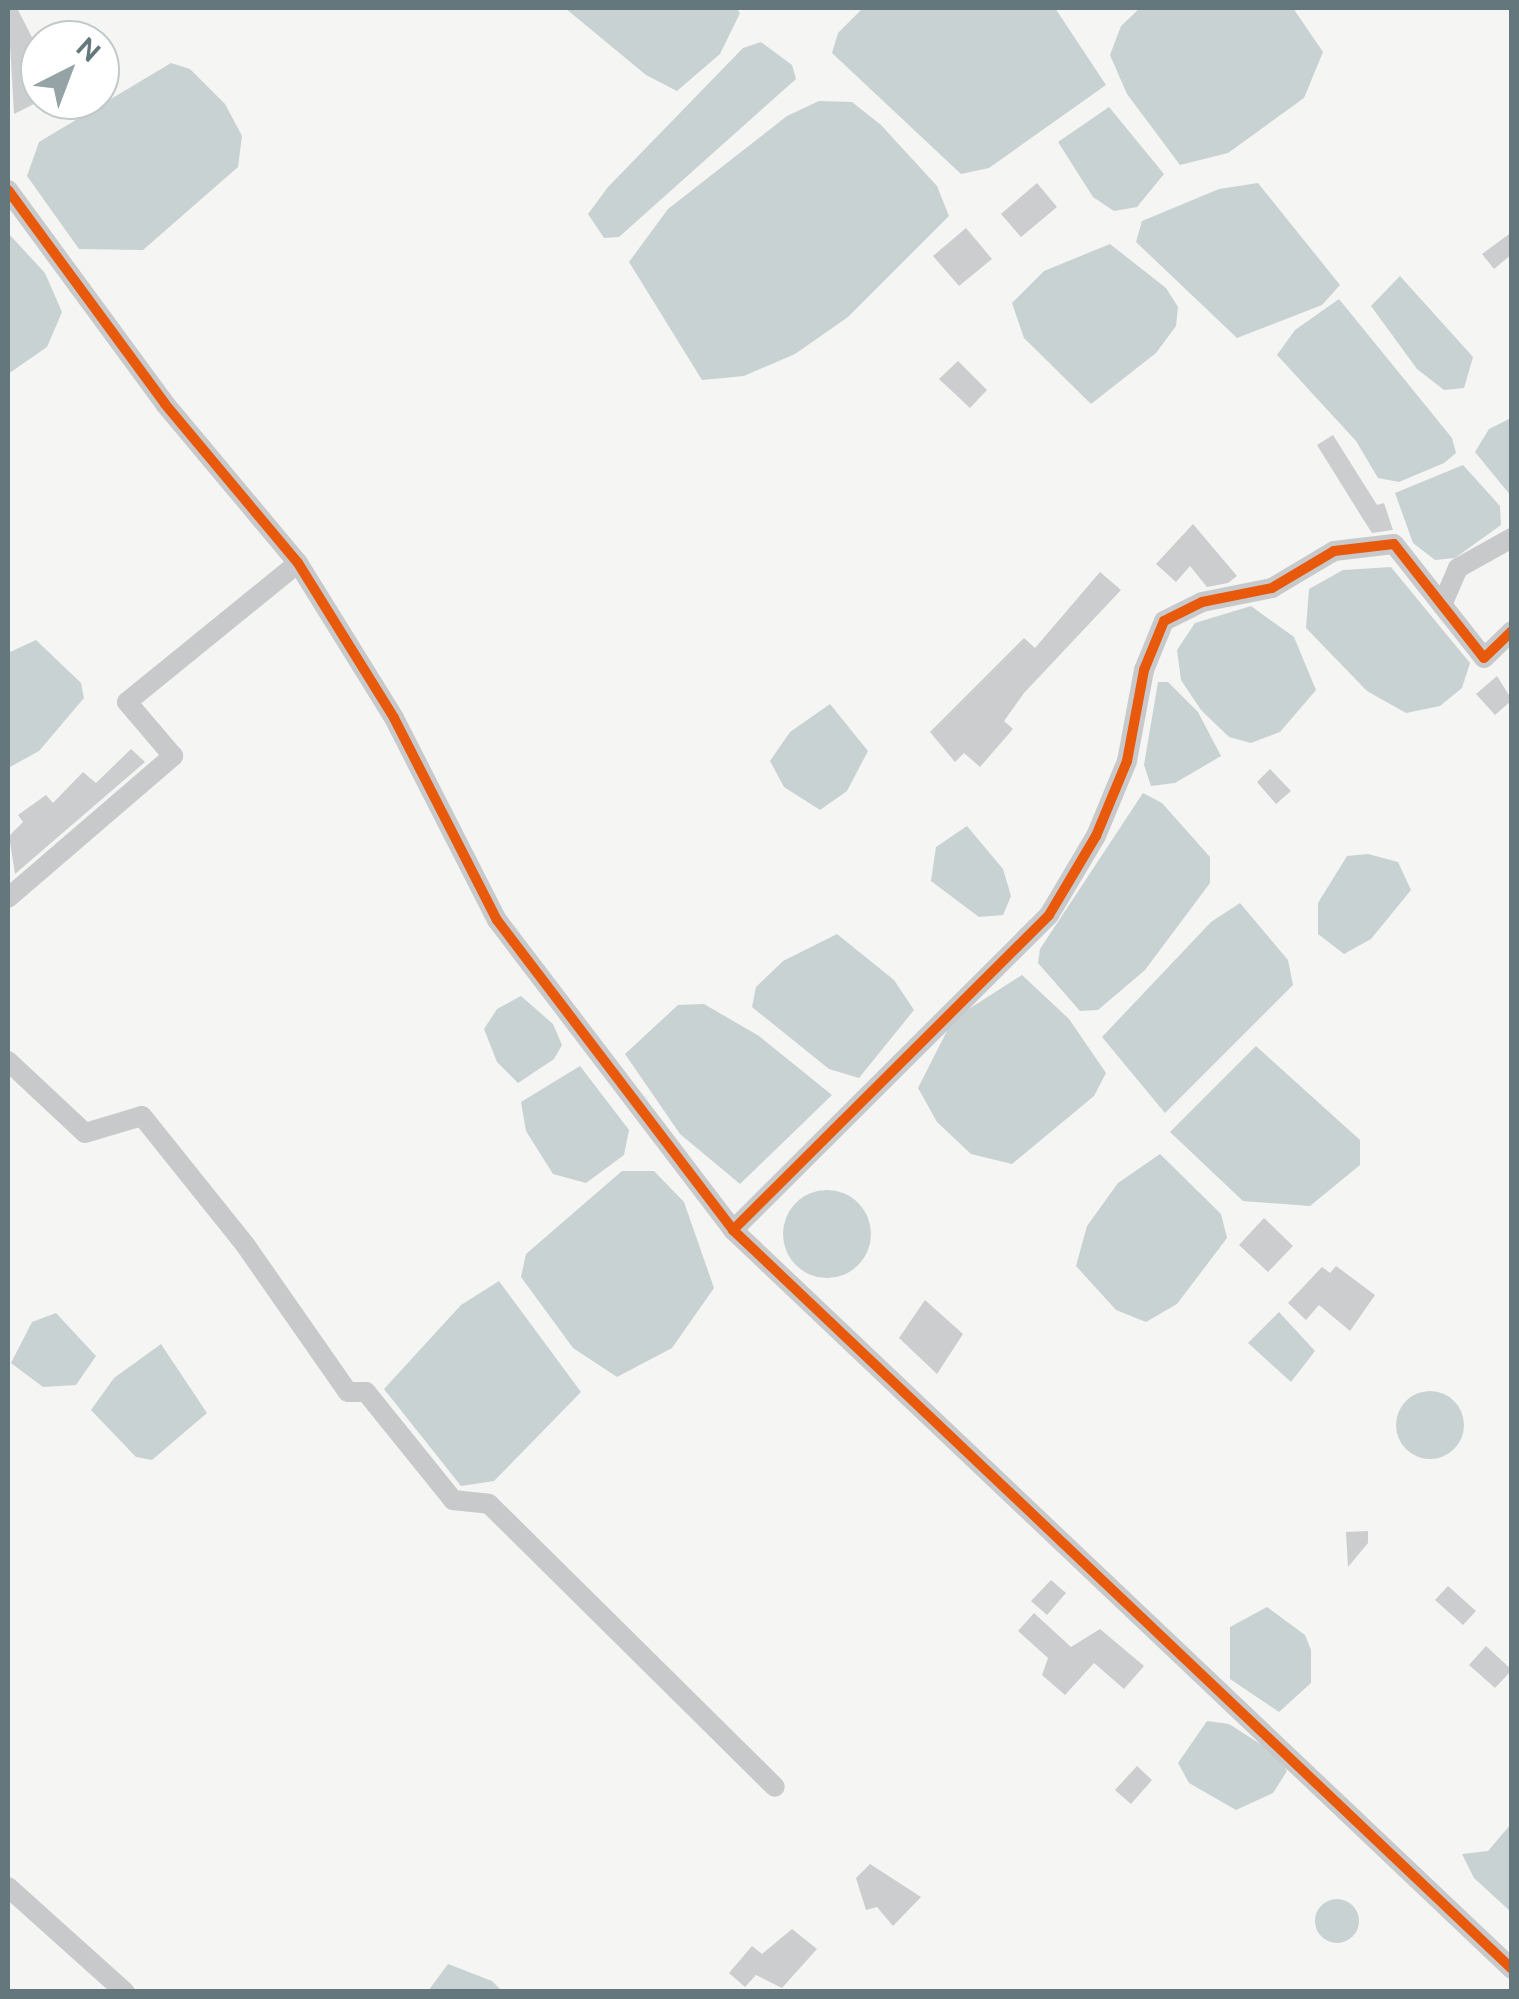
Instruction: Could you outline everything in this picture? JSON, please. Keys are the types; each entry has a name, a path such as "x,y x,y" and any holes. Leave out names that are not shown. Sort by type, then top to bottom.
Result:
{"street":[{"path":"8,190 165,404 298,563 394,718 496,920 733,1230 1512,1969"},
{"path":"1442,605 1458,568 1512,538"},
{"path":"733,1230 1049,915 1096,836 1127,761 1144,670 1164,621 1202,602 1272,588 1334,550 1394,544 1484,658 1512,631"},
{"path":"8,898 173,756 128,702 298,563"},
{"path":"8,1061 85,1133 142,1116 246,1246 348,1392 366,1392 453,1500 489,1504 775,1787"},
{"path":"8,1888 125,1992"}],"shaded area":[{"path":"565,8 736,8 740,13 720,54 677,91 646,75"},
{"path":"863,8 1055,8 1106,85 989,168 961,174 832,53 838,33"},
{"path":"1140,8 1293,8 1323,52 1304,98 1228,153 1180,165 1127,94 1110,55 1121,26"},
{"path":"761,42 792,65 796,79 619,237 604,238 588,214 608,187 743,48"},
{"path":"171,63 190,69 225,104 242,136 238,167 143,250 79,249 27,176 39,142 76,120 120,120 120,94"},
{"path":"819,101 852,102 881,125 937,186 949,216 848,317 795,354 744,376 702,380 629,262 668,209 787,116"},
{"path":"1109,107 1164,174 1137,207 1114,211 1093,197 1058,142"},
{"path":"1258,183 1340,285 1322,305 1237,338 1136,242 1142,221 1219,189"},
{"path":"8,233 45,273 62,312 47,347 8,374"},
{"path":"1110,244 1166,288 1178,307 1176,326 1156,353 1091,404 1024,338 1012,303 1044,271"},
{"path":"1400,276 1473,357 1464,388 1444,390 1417,369 1371,306"},
{"path":"1339,299 1452,438 1456,453 1444,463 1399,482 1378,478 1356,441 1277,355 1295,330"},
{"path":"1512,418 1511,496 1475,452 1489,429"},
{"path":"1463,465 1500,506 1501,525 1455,558 1435,560 1413,543 1395,493"},
{"path":"1391,567 1470,663 1462,688 1440,706 1406,713 1367,691 1306,628 1309,589 1343,570"},
{"path":"1251,606 1294,637 1316,690 1280,732 1251,743 1229,737 1201,710 1181,680 1177,650 1195,623"},
{"path":"36,640 81,683 84,698 39,751 10,767 8,653"},
{"path":"1158,682 1168,682 1198,712 1221,756 1175,783 1151,786 1144,765"},
{"path":"830,704 868,751 847,791 820,810 784,787 770,761 790,732"},
{"path":"1143,793 1162,803 1210,857 1210,883 1145,970 1098,1010 1080,1011 1038,963 1040,949"},
{"path":"967,826 1003,869 1011,896 1003,915 979,917 931,881 936,847"},
{"path":"1368,854 1398,862 1411,890 1371,939 1344,954 1318,934 1318,903 1347,856"},
{"path":"1240,903 1288,960 1293,985 1165,1113 1102,1037 1211,922"},
{"path":"837,934 894,980 914,1010 859,1078 829,1069 752,1007 756,987 783,961"},
{"path":"1022,975 1069,1019 1106,1073 1094,1096 1012,1164 971,1154 937,1122 918,1088 953,1019"},
{"path":"521,996 553,1024 562,1045 554,1059 518,1083 497,1062 484,1029 497,1009"},
{"path":"704,1004 759,1036 832,1095 740,1184 680,1134 625,1054 678,1005"},
{"path":"1256,1046 1360,1140 1360,1165 1310,1206 1243,1201 1170,1132"},
{"path":"580,1066 629,1130 624,1155 586,1183 553,1174 526,1131 521,1102"},
{"path":"1160,1154 1221,1214 1227,1238 1177,1304 1146,1322 1116,1310 1076,1266 1087,1226 1118,1183"},
{"path":"622,1171 654,1171 684,1202 714,1288 672,1348 617,1377 573,1348 521,1277 526,1254"},
{"path":"827,1190 844,1193 858,1203 868,1217 868,1251 858,1265 844,1275 827,1278 810,1275 796,1265 786,1251 783,1234 786,1217 796,1203 810,1193"},
{"path":"499,1281 581,1392 494,1481 461,1486 384,1389 461,1305"},
{"path":"1279,1312 1315,1351 1291,1382 1248,1343"},
{"path":"56,1313 96,1356 76,1385 43,1387 11,1363 32,1322"},
{"path":"161,1344 207,1413 152,1460 136,1457 91,1410 114,1378"},
{"path":"1430,1391 1443,1393 1454,1401 1462,1412 1462,1438 1454,1449 1443,1457 1430,1459 1417,1457 1406,1449 1398,1438 1396,1425 1398,1412 1406,1401 1417,1393"},
{"path":"1267,1607 1305,1635 1311,1650 1311,1683 1279,1712 1230,1679 1230,1627"},
{"path":"1207,1721 1229,1724 1279,1756 1287,1771 1273,1793 1236,1810 1189,1783 1178,1763"},
{"path":"1511,1824 1511,1912 1474,1878 1462,1854 1488,1851"},
{"path":"1337,1899 1352,1906 1359,1921 1352,1936 1337,1943 1322,1936 1315,1921 1322,1906"},
{"path":"448,1964 492,1981 502,1991 428,1991"}],"building":[{"path":"8,8 17,8 23,20 20,20 20,111 14,114"},
{"path":"1037,183 1057,207 1021,237 1001,214"},
{"path":"966,228 992,259 959,286 933,256"},
{"path":"1512,232 1512,254 1494,269 1482,254"},
{"path":"958,361 987,390 970,408 939,379"},
{"path":"1333,435 1377,505 1384,503 1393,530 1372,533 1363,519 1317,445"},
{"path":"1193,524 1237,576 1228,583 1207,587 1190,566 1176,582 1156,564"},
{"path":"1100,572 1121,590 1024,693 1004,721 1013,729 980,767 964,753 955,762 930,732 1024,638 1035,648"},
{"path":"1497,676 1512,700 1495,715 1476,694"},
{"path":"131,749 145,762 15,874 9,836 23,822 18,815 46,795 53,803 83,772 96,783"},
{"path":"1270,769 1291,791 1276,804 1257,782"},
{"path":"1264,1218 1293,1246 1268,1272 1239,1245"},
{"path":"1336,1266 1375,1295 1350,1331 1319,1305 1306,1320 1288,1303 1322,1267 1330,1273"},
{"path":"925,1300 963,1334 937,1374 899,1338"},
{"path":"1368,1531 1368,1543 1348,1567 1346,1532"},
{"path":"1051,1580 1066,1593 1047,1615 1031,1601"},
{"path":"1448,1586 1476,1611 1463,1625 1435,1600"},
{"path":"1034,1613 1071,1647 1100,1629 1144,1666 1124,1689 1094,1663 1065,1695 1042,1675 1048,1658 1018,1631"},
{"path":"1486,1646 1512,1670 1495,1688 1469,1665"},
{"path":"1137,1766 1152,1780 1131,1804 1115,1790"},
{"path":"870,1864 921,1897 893,1926 877,1907 866,1910 856,1878"},
{"path":"792,1929 817,1949 782,1988 756,1975 745,1987 729,1973 752,1946 762,1954"}],"cycle path":[{"path":"8,190 165,404 298,563 394,718 497,920 733,1230 1512,1969"},
{"path":"733,1230 1049,915 1096,836 1127,761 1144,670 1164,621 1202,602 1272,588 1334,551 1394,544 1484,658 1512,631"}]}
